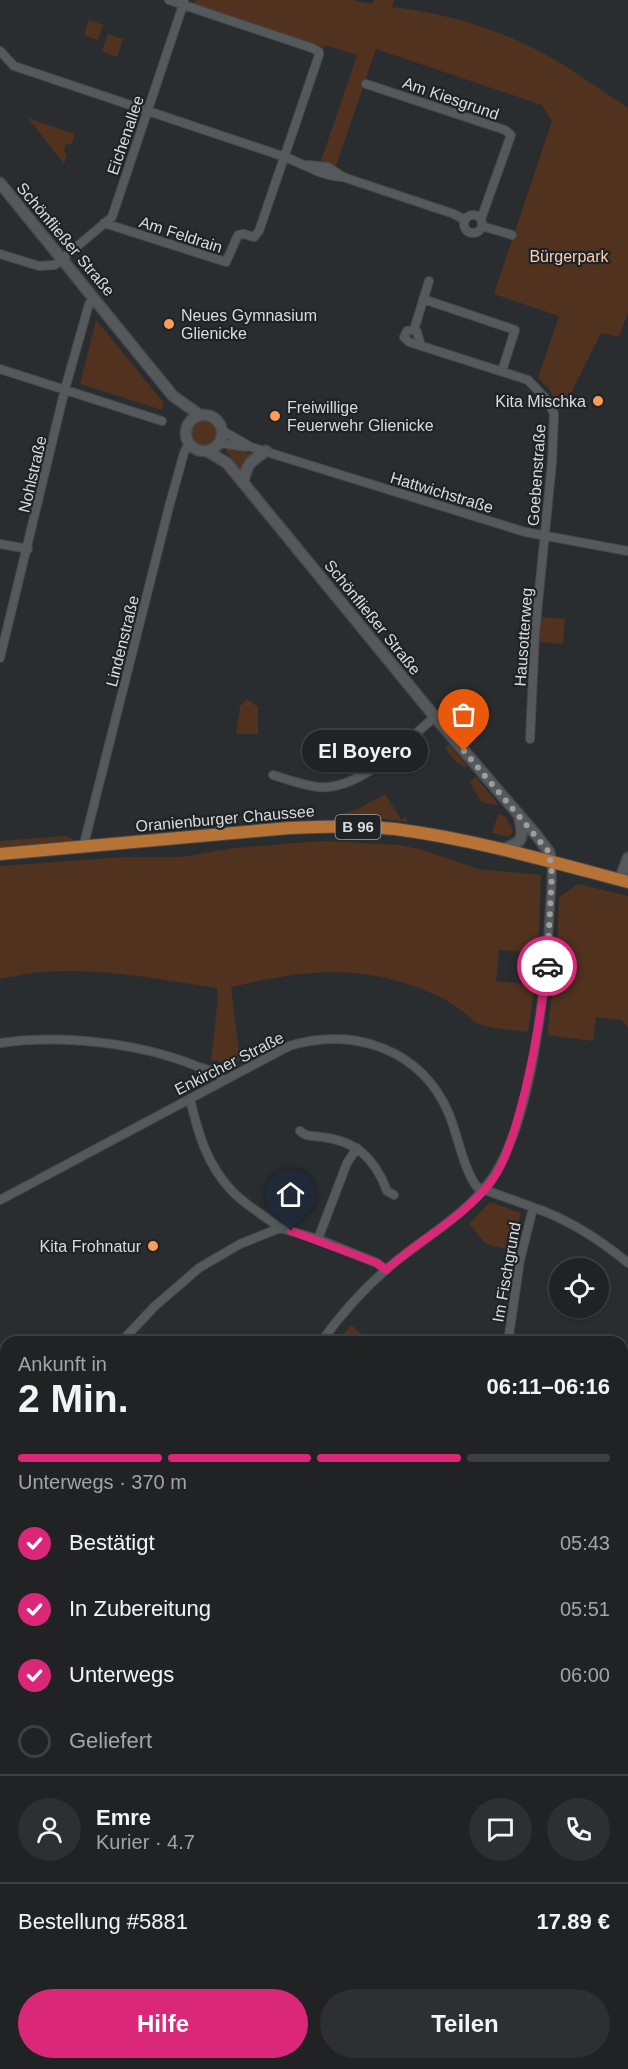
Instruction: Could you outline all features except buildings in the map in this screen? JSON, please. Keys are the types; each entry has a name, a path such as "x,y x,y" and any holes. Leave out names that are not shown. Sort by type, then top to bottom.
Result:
{"main road":[{"name":"Schönfließer Straße","path":"0,183 176,399 189,423"},
{"name":"Schönfließer Straße","path":"176,399 200,415"},
{"path":"200,415 213,417 220,424 222,431 219,444 207,451 197,449 189,442 186,432 189,423 200,415"},
{"name":"Schönfließer Straße","path":"219,444 225,453 227,463"},
{"name":"Schönfließer Straße","path":"207,451 227,463 549,852 551,862"},
{"path":"243,483 246,467 251,460 266,452"},
{"path":"501,850 514,845 521,839 523,831 519,817"},
{"name":"Oranienburger Chaussee","path":"0,854 327,826 394,830 501,850 624,880"},
{"path":"624,880 628,858"}],"street":[{"path":"169,0 184,2 319,52 285,157"},
{"name":"Eichenallee","path":"61,259 112,217 184,2"},
{"path":"0,51 14,66 285,157 325,175 344,177 454,214 465,220"},
{"name":"Am Kiesgrund","path":"366,84 505,130 511,135 482,222"},
{"name":"Am Feldrain","path":"104,223 226,262 238,235 256,236 285,157"},
{"path":"465,220 473,214 482,222 512,236"},
{"path":"465,220 464,224 468,231 477,232 482,222"},
{"path":"0,254 39,266 55,265 61,259"},
{"path":"414,330 429,281"},
{"name":"Nohlstraße","path":"0,658 65,389 89,304 94,298"},
{"path":"423,299 515,330 502,371"},
{"path":"414,330 407,331 404,338 421,346"},
{"path":"414,330 417,332 421,346"},
{"name":"Goebenstraße","path":"421,346 528,380 549,402 554,414 545,537"},
{"path":"0,369 162,421"},
{"name":"Hattwichstraße","path":"222,431 251,447 266,452 545,537 628,550"},
{"name":"Lindenstraße","path":"85,848 85,840 169,507 189,442"},
{"name":"Hattwichstraße","path":"219,444 251,447"},
{"name":"Hausotterweg","path":"530,739 535,633 545,537"},
{"path":"0,544 28,549"},
{"path":"273,775 319,787 341,785 373,768 435,717"},
{"path":"326,1336 343,1314 386,1270 453,1220 484,1189 491,1181 507,1151 533,1058 548,954 551,862"},
{"name":"Enkircher Straße","path":"0,1200 289,1046 329,1038 351,1039 388,1050 408,1062 425,1077 440,1096 475,1183 484,1189"},
{"path":"0,1042 49,1040 136,1047 191,1064 220,1075 223,1080"},
{"path":"190,1099 204,1151 231,1191 279,1228 318,1239 377,1263 386,1270"},
{"path":"300,1131 305,1136 330,1138 357,1148 368,1157 379,1171 387,1191 394,1195"},
{"path":"318,1239 347,1163 357,1148"},
{"path":"484,1189 558,1218 591,1236 628,1263"},
{"name":"Im Fischgrund","path":"509,1336 520,1260 533,1208"},
{"path":"127,1336 155,1306 199,1268 240,1244 279,1228"}],"green space":[{"name":"Bürgerpark","path":"196,0 352,0 372,4 374,0 394,0 392,7 459,20 522,43 562,64 628,108 628,312 619,337 601,333 560,411 550,390 538,378 559,316 494,294 552,121 542,105 376,49 336,166 321,161 357,55 325,45 324,48 193,4"},
{"path":"89,20 103,25 98,40 84,35"},
{"path":"108,34 123,39 117,57 102,51"},
{"path":"28,118 75,134 71,145 66,144 64,151 67,154 64,164"},
{"path":"96,320 164,403 162,410 80,384"},
{"path":"204,419 214,423 218,433 214,443 204,447 194,443 190,433 194,423"},
{"path":"227,448 254,454 245,462 241,471 226,451"},
{"path":"540,617 565,619 563,644 540,642"},
{"path":"247,699 258,707 258,734 236,734 240,706"},
{"path":"449,744 468,767 464,767 452,758 445,748"},
{"path":"476,777 498,804 481,802 470,782"},
{"path":"385,794 401,819 406,817 408,822 343,814 358,809"},
{"path":"498,814 505,816 513,829 510,837 492,833"},
{"path":"67,836 76,841 0,850 0,841"},
{"path":"323,841 400,845 423,850 478,869 541,875 538,953 499,950 496,981 535,985 528,1032 484,1026 474,1022 461,1010 441,998 403,983 355,973 307,973 231,987 240,1061 224,1062 211,1060 218,999 217,988 82,971 55,971 0,979 0,866 124,857 181,857 234,848"},
{"path":"578,884 628,896 628,1027 621,1020 596,1017 593,1041 547,1035 556,965 559,897"},
{"path":"490,1202 521,1213 511,1250 486,1244 469,1224"},
{"path":"351,1325 363,1336 342,1336"}],"way so far":[{"path":"464,751 549,852 552,874 547,966"}],"place":[{"name":"Neues Gymnasium Glienicke","path":"169,324"},
{"name":"Kita Mischka","path":"598,401"},
{"name":"Freiwillige Feuerwehr Glienicke","path":"275,416"},
{"name":"El Boyero","path":"464,751"},
{"name":"Kita Frohnatur","path":"153,1246"}],"route":[{"path":"291,1231 318,1239 377,1263 386,1270 453,1220 472,1202 500,1167 518,1119 537,1037 547,966"}]}
